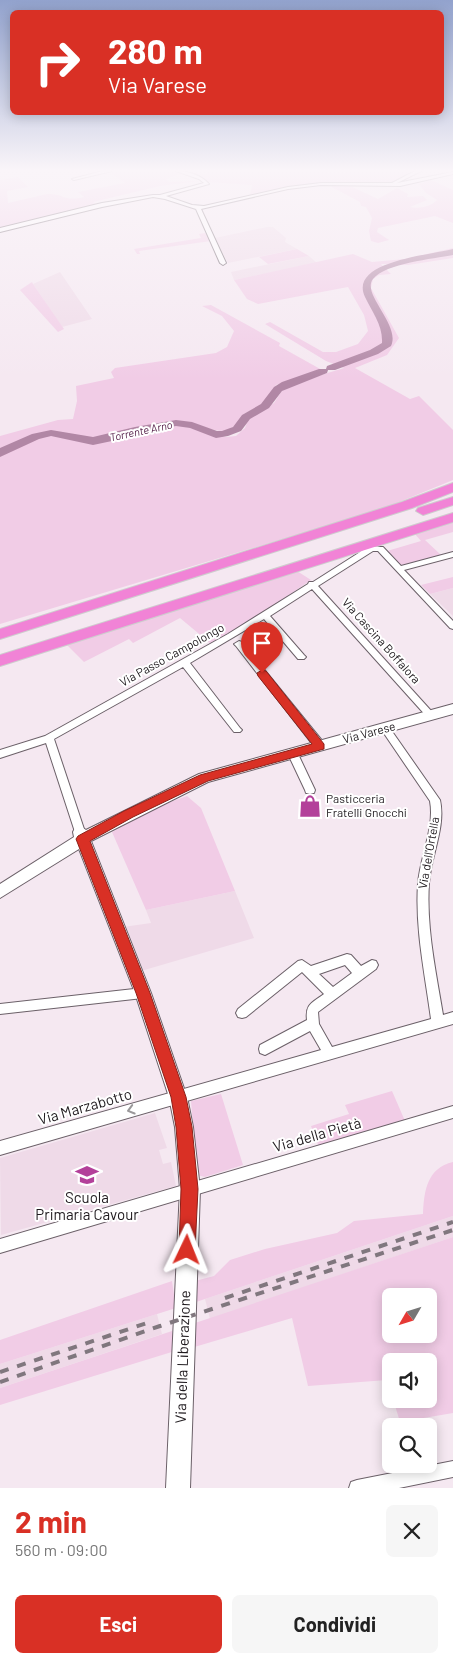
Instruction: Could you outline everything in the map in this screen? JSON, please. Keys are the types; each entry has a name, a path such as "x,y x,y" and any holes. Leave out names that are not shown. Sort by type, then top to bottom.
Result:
{"highway":[{"path":"0,634 406,505 453,488"},
{"path":"0,645 453,501"},
{"path":"0,654 453,510"},
{"path":"0,661 453,517"}],"main road":[{"name":"Via Varese","path":"0,884 81,835 198,781 453,709"},
{"name":"Via Varese","path":"0,892 81,835"},
{"name":"Via della Liberazione","path":"81,835 143,993 178,1097 184,1127 190,1189 178,1488"}],"street":[{"path":"212,240 223,263"},
{"name":"Via Passo Campolongo","path":"0,754 49,738 265,615 312,584 375,548 380,549 398,570"},
{"path":"453,554 398,570 453,626"},
{"name":"Via Cascina Boffalora","path":"312,584 431,716"},
{"path":"265,615 301,657"},
{"path":"239,644 320,746"},
{"path":"184,662 237,730"},
{"name":"Via dell'Ortella","path":"386,728 435,800 438,808 428,849 422,895 438,1022"},
{"path":"49,738 81,835"},
{"path":"294,754 310,790"},
{"path":"309,972 347,959 360,974"},
{"path":"242,1013 302,965 333,995"},
{"path":"329,1053 312,1023 312,1010 372,965"},
{"path":"0,1009 143,993"},
{"path":"178,1097 453,1018"},
{"path":"266,1049 312,1023"},
{"name":"Via Marzabotto","path":"0,1148 178,1097"},
{"name":"Via della Pietà","path":"0,1246 453,1112"},
{"path":"357,1488 453,1469"}],"shaded area":[{"path":"186,240 211,241 139,251 140,254 137,254 134,249"},
{"path":"216,240 285,240 297,249 228,263"},
{"path":"371,240 387,240 378,243"},
{"path":"453,248 453,258 408,265 381,264 391,274 379,275 373,279 371,288 399,338 387,355 355,368 410,399 419,396 453,430 453,480 392,505 356,517 0,624 0,436 58,420 73,419 77,401 76,386 114,378 111,372 115,368 216,353 227,347 234,331 222,316 202,306 211,305 280,343 279,346 322,370 276,385 265,403 244,414 237,424 227,431 184,422 156,423 139,429 178,425 226,437 236,436 245,428 248,420 274,403 285,386 344,368 326,361 265,324 270,322 323,352 336,352 358,344 368,331 364,315 348,287 258,304 247,299 234,280 353,254 372,262 405,259"},
{"path":"297,249 309,256 268,264 259,257"},
{"path":"309,256 317,263 234,280 231,272"},
{"path":"60,272 92,319 62,327 33,284"},
{"path":"32,282 64,329 58,332 20,290"},
{"path":"453,521 453,532 425,540 441,555 403,565 399,564 387,551 421,541 414,533"},
{"path":"297,571 311,580 252,620 210,643 180,618 133,643 129,639 84,662 66,644"},
{"path":"453,577 453,588 430,594 421,585"},
{"path":"453,588 453,616 430,594"},
{"path":"187,796 201,808 235,891 146,910 112,832 162,805"},
{"path":"235,891 254,938 141,971 123,927 151,923 146,910"},
{"path":"392,1091 405,1121 319,1147 311,1126 349,1114 345,1105"},
{"path":"221,1094 243,1165 205,1177 197,1175 191,1101"},
{"name":"Scuola Primaria Cavour","path":"155,1113 167,1148 159,1150 163,1164 171,1162 176,1186 1,1235 0,1158"},
{"path":"453,1162 453,1216 196,1302 195,1281 214,1276 230,1260 265,1249 337,1233 354,1221 423,1214 424,1197 432,1175 437,1169"},
{"path":"453,1216 453,1237 210,1319 205,1299"},
{"path":"453,1237 453,1413 424,1418 399,1418 396,1408 437,1408 437,1353 382,1353 382,1380 308,1386 292,1318 191,1348 192,1324"},
{"path":"172,1281 176,1308 0,1364 0,1340"},
{"path":"157,1314 162,1334 0,1388 0,1364"},
{"path":"172,1331 175,1351 0,1405 0,1388"}],"waterway":[{"name":"Torrente Arno","path":"331,368 374,352 387,344 385,327 367,290 366,283 370,276 390,266 453,252"},
{"name":"Torrente Arno","path":"0,453 36,436 51,433 93,441 108,439 135,430 176,423 192,425 216,435 224,434 237,429 246,417 265,406 278,389 286,384 323,371"}],"railway":[{"path":"225,1298 453,1222"},
{"path":"0,1382 160,1326 453,1230"},
{"path":"0,1372 147,1323"}],"place":[{"name":"Pasticceria Fratelli Gnocchi","path":"310,806"},
{"name":"Scuola Primaria Cavour","path":"87,1175"}],"route":[{"path":"187,1250 190,1189 186,1164 184,1127 178,1097 143,993 83,839 129,814 204,778 320,746 262,673"}]}
